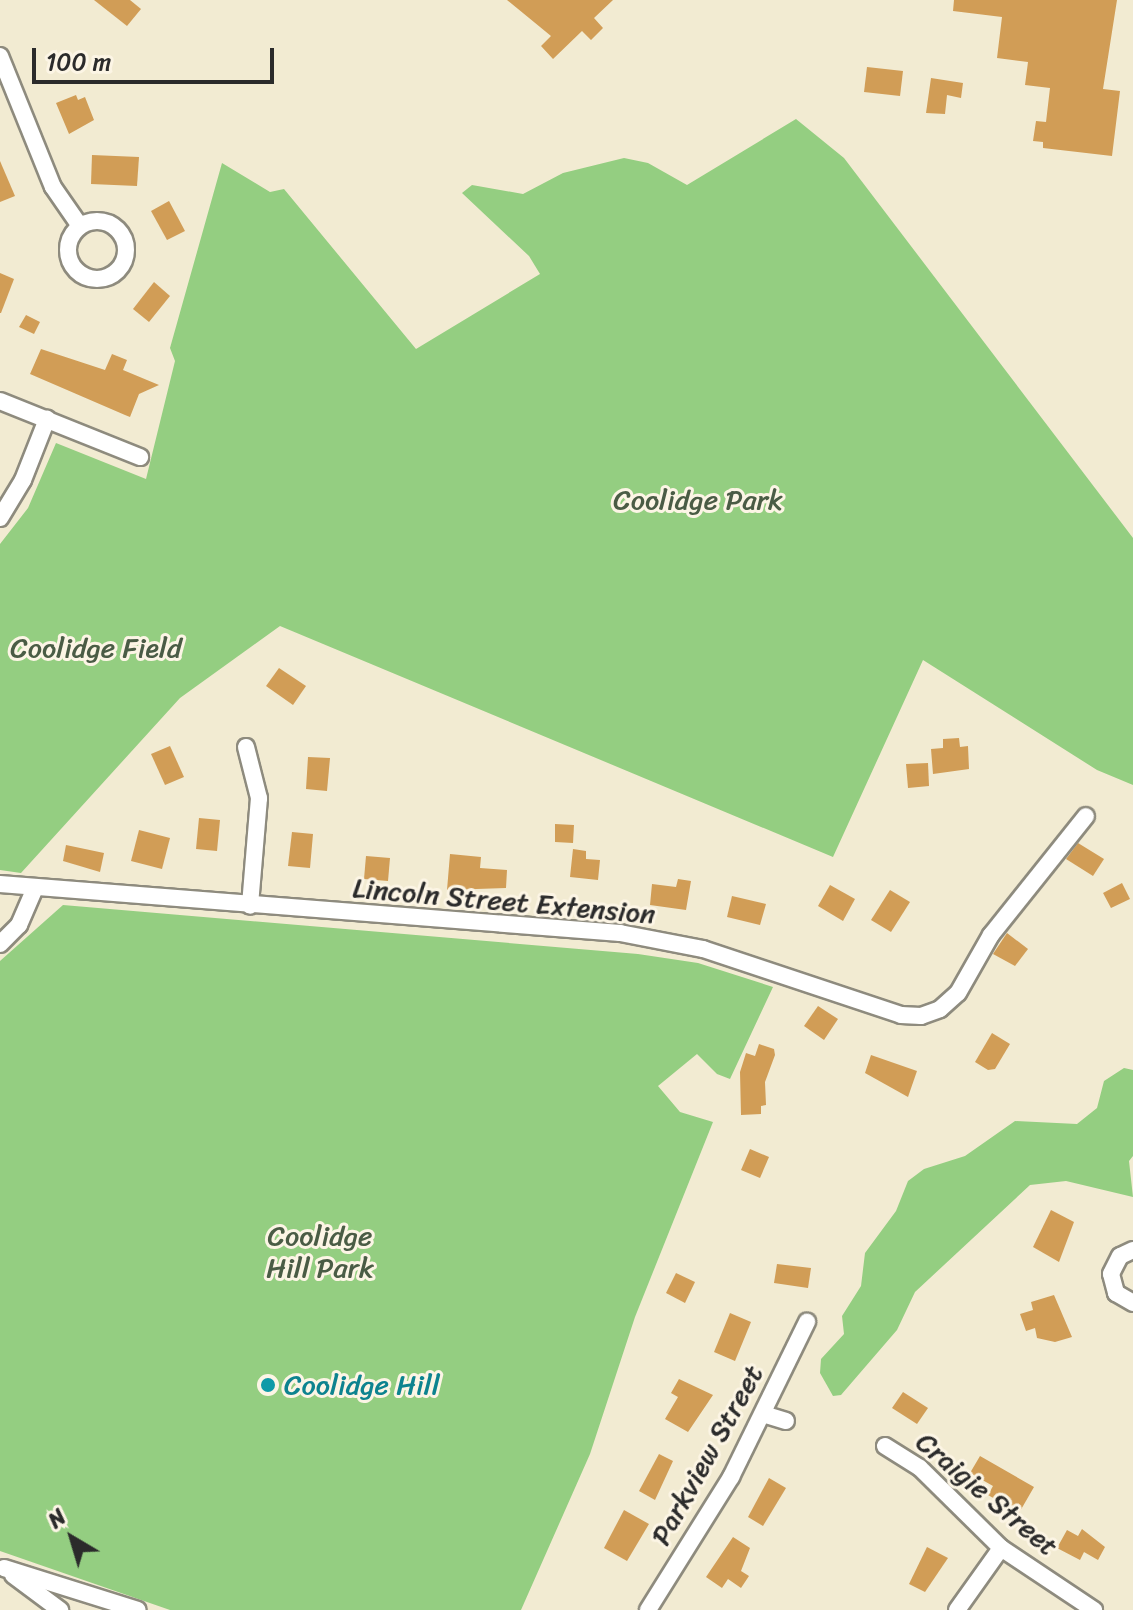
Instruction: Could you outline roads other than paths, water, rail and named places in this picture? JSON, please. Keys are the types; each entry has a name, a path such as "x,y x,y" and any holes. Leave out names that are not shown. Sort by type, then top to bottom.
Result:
{"street":[{"path":"0,56 53,187 80,226"},
{"path":"0,401 140,457"},
{"path":"0,518 23,480 47,419"},
{"path":"246,747 259,798 250,906"},
{"name":"Lincoln Street Extension","path":"0,884 640,936 724,955 901,1015 921,1016 940,1009 958,993 1000,922 1086,816"},
{"path":"0,944 19,925 35,888"},
{"path":"1133,1250 1120,1256 1111,1274 1116,1293 1133,1303"},
{"name":"Parkview Street","path":"648,1610 716,1504 807,1322"},
{"path":"763,1414 786,1421"},
{"name":"Craigie Street","path":"885,1446 920,1468 1001,1548 1094,1610"},
{"path":"957,1610 1001,1548"},
{"path":"2,1566 60,1610"},
{"path":"2,1566 138,1610"}],"place":[{"name":"Coolidge Hill","path":"268,1385"}],"park label":[{"name":"Coolidge Park","path":"698,500"},
{"name":"Coolidge Field","path":"96,648"},
{"name":"Coolidge Hill Park","path":"320,1252"}]}
